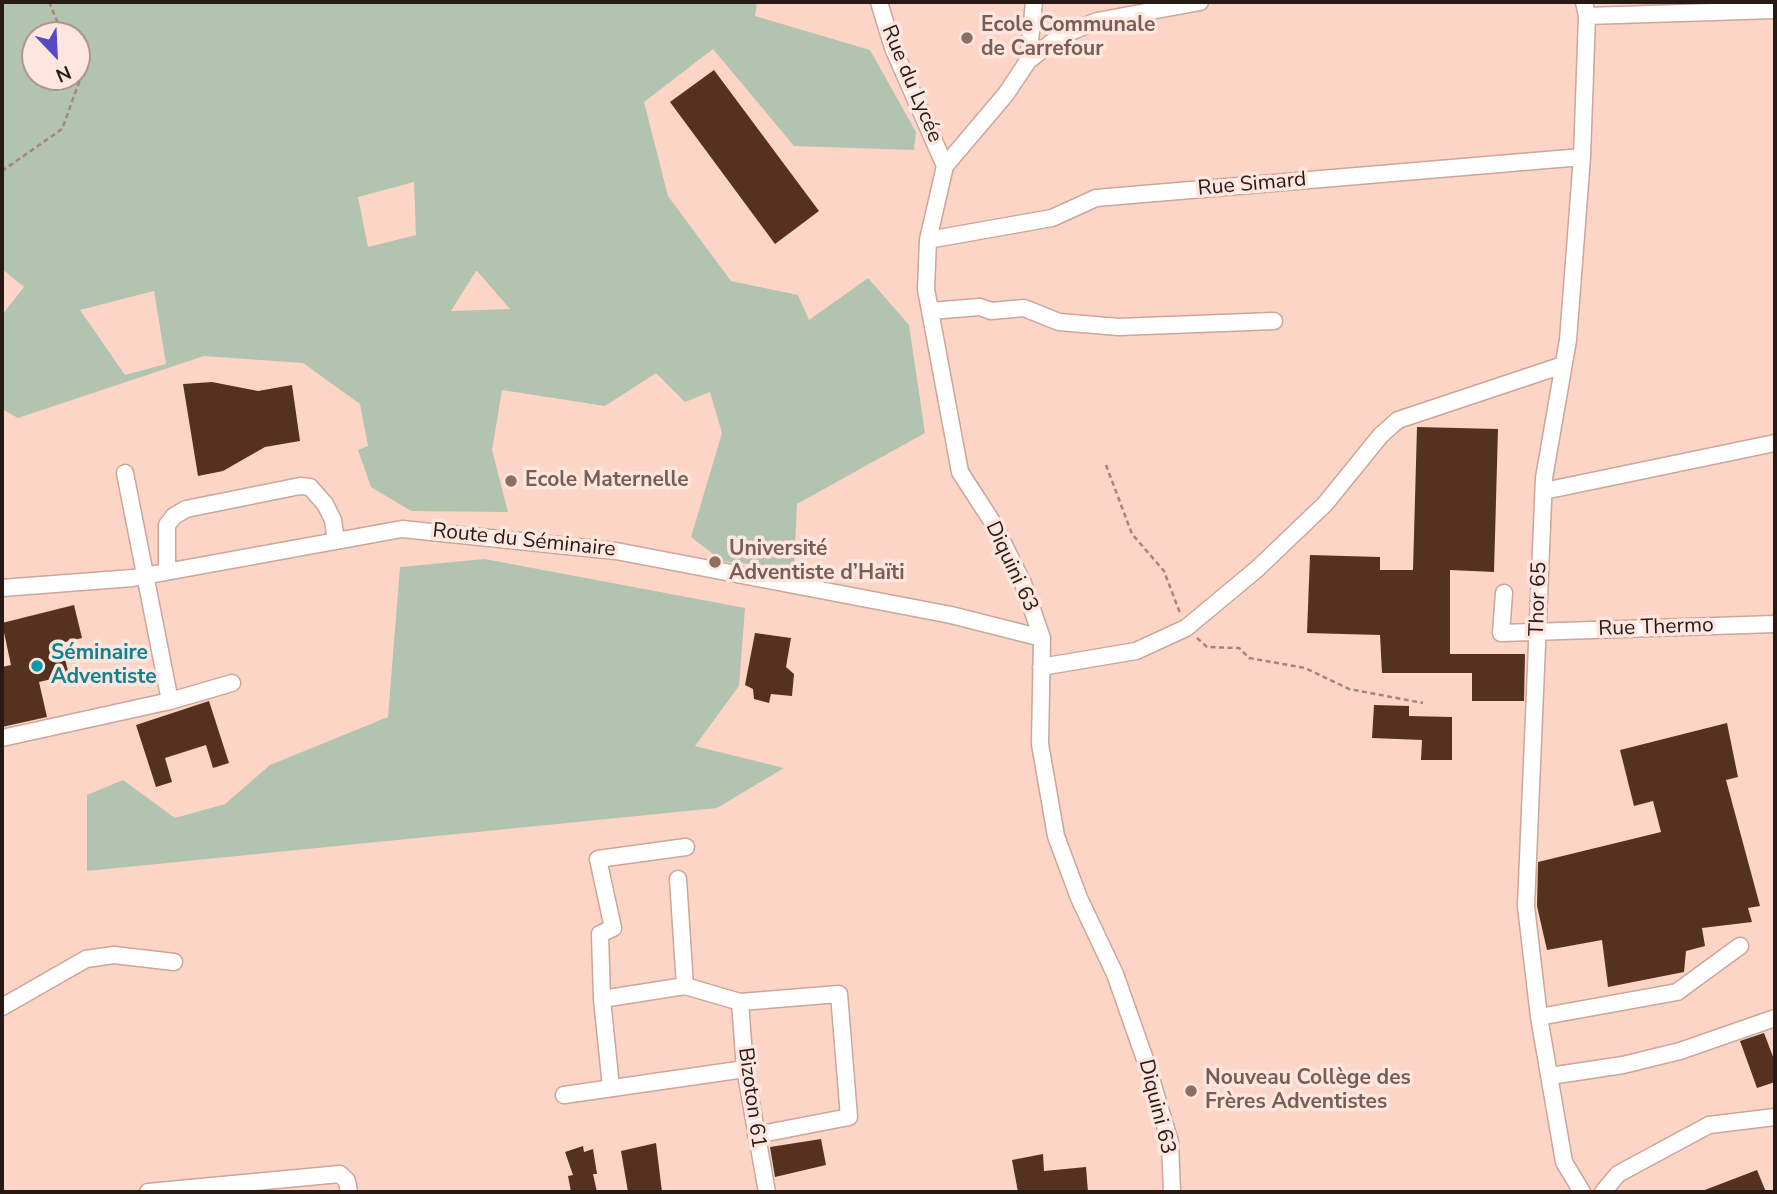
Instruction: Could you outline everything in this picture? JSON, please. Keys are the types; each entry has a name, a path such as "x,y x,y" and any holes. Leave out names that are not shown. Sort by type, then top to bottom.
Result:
{"street":[{"name":"Rue du Lycée","path":"879,2 893,48 946,166"},
{"name":"Diquini 63","path":"1034,2 1028,61 1006,94 946,166 928,240 925,268 930,311 960,471 993,523 1023,583 1042,638 1040,744 1056,836 1079,898 1115,974 1147,1065 1170,1142 1172,1192"},
{"path":"1028,61 1060,36 1097,21 1200,2"},
{"path":"1586,9 1775,10"},
{"name":"Thor 65","path":"1582,1192 1564,1162 1539,1017 1525,906 1544,491 1563,365 1582,157 1586,9"},
{"name":"Rue Simard","path":"928,240 1052,218 1096,198 1582,157"},
{"path":"930,311 980,307 991,311 1024,308 1059,322 1119,327 1274,321"},
{"path":"1041,667 1136,650 1186,628 1257,569 1325,504 1381,435 1398,420 1563,365"},
{"path":"1544,491 1775,443"},
{"path":"125,473 170,701"},
{"path":"167,572 167,525 174,516 186,509 300,486 310,487 325,504 337,541"},
{"name":"Route du Séminaire","path":"2,588 167,572 402,529 616,551 951,615 1042,638"},
{"name":"Rue Thermo","path":"1504,593 1501,633 1775,624"},
{"path":"2,738 170,701 232,683"},
{"path":"611,1087 602,999 600,934 613,928 598,859 687,847"},
{"path":"678,878 684,986"},
{"path":"1539,1017 1677,992 1740,946"},
{"path":"2,1007 86,959 114,955 174,962"},
{"path":"602,999 684,986 740,1002 835,993 842,998 849,1116 756,1135"},
{"name":"Bizoton 61","path":"740,1002 745,1069 766,1192"},
{"path":"1550,1076 1623,1065 1680,1051 1775,1018"},
{"path":"564,1096 745,1069"},
{"path":"1603,1192 1618,1174 1709,1125 1775,1117"},
{"path":"148,1192 276,1186 340,1174 347,1181 349,1192"}],"path":[{"path":"49,2 57,21"},
{"path":"2,171 62,129 76,91"},
{"path":"1106,464 1132,534 1164,571 1186,628 1207,647 1239,648 1249,658 1305,667 1349,689 1423,703"}],"green space":[{"path":"2,2 757,2 755,16 870,50 916,132 914,150 794,146 713,49 644,102 668,196 731,281 798,295 809,320 868,278 909,325 925,433 797,504 794,569 722,561 691,537 722,433 710,392 685,402 656,373 605,406 502,390 492,450 508,512 411,511 371,487 358,450 368,446 360,404 303,363 204,356 18,418 2,409 2,315 24,287 2,269","holes":["414,182 416,235 368,247 358,197","477,271 510,309 451,311","154,291 166,364 125,375 80,310"]},
{"path":"485,559 745,608 739,686 695,746 784,768 717,808 87,871 87,795 123,780 175,818 225,804 270,765 388,717 400,567"}],"building":[{"path":"714,70 819,211 775,244 670,102"},
{"path":"212,382 258,391 292,385 300,441 265,447 223,471 198,476 183,384"},
{"path":"1417,427 1498,429 1494,572 1450,570 1450,654 1525,654 1524,701 1472,701 1472,673 1382,673 1380,635 1307,633 1310,555 1380,557 1380,570 1413,570"},
{"name":"Séminaire Adventiste","path":"74,605 82,638 61,643 69,675 39,682 47,717 2,727 2,667 11,665 2,623"},
{"path":"755,633 791,638 786,667 794,674 792,696 771,694 769,703 754,699 753,689 745,685"},
{"name":"Séminaire Adventiste","path":"209,701 229,763 213,768 206,745 165,758 172,782 156,787 136,725"},
{"path":"1374,705 1409,706 1409,716 1452,717 1452,760 1421,760 1422,740 1372,738"},
{"path":"1727,723 1738,777 1726,780 1760,906 1748,908 1752,922 1702,928 1705,946 1686,951 1684,972 1608,987 1602,940 1547,950 1537,906 1538,862 1661,832 1653,801 1634,806 1620,750"},
{"path":"1764,1033 1775,1062 1775,1082 1757,1088 1740,1041"},
{"path":"821,1139 826,1165 775,1177 770,1147"},
{"path":"656,1143 662,1192 628,1192 621,1151"},
{"path":"583,1146 584,1152 593,1149 597,1174 593,1174 597,1192 571,1192 568,1176 573,1175 565,1152"},
{"path":"1043,1154 1044,1171 1086,1167 1088,1192 1018,1192 1012,1160"},
{"path":"1757,1170 1766,1192 1702,1192 1702,1191"}],"place":[{"name":"Ecole Communale de Carrefour","path":"967,38"},
{"name":"Ecole Maternelle","path":"511,481"},
{"name":"Université Adventiste d’Haïti","path":"715,562"},
{"name":"Séminaire Adventiste","path":"37,666"},
{"name":"Nouveau Collège des Frères Adventistes","path":"1191,1091"}]}
